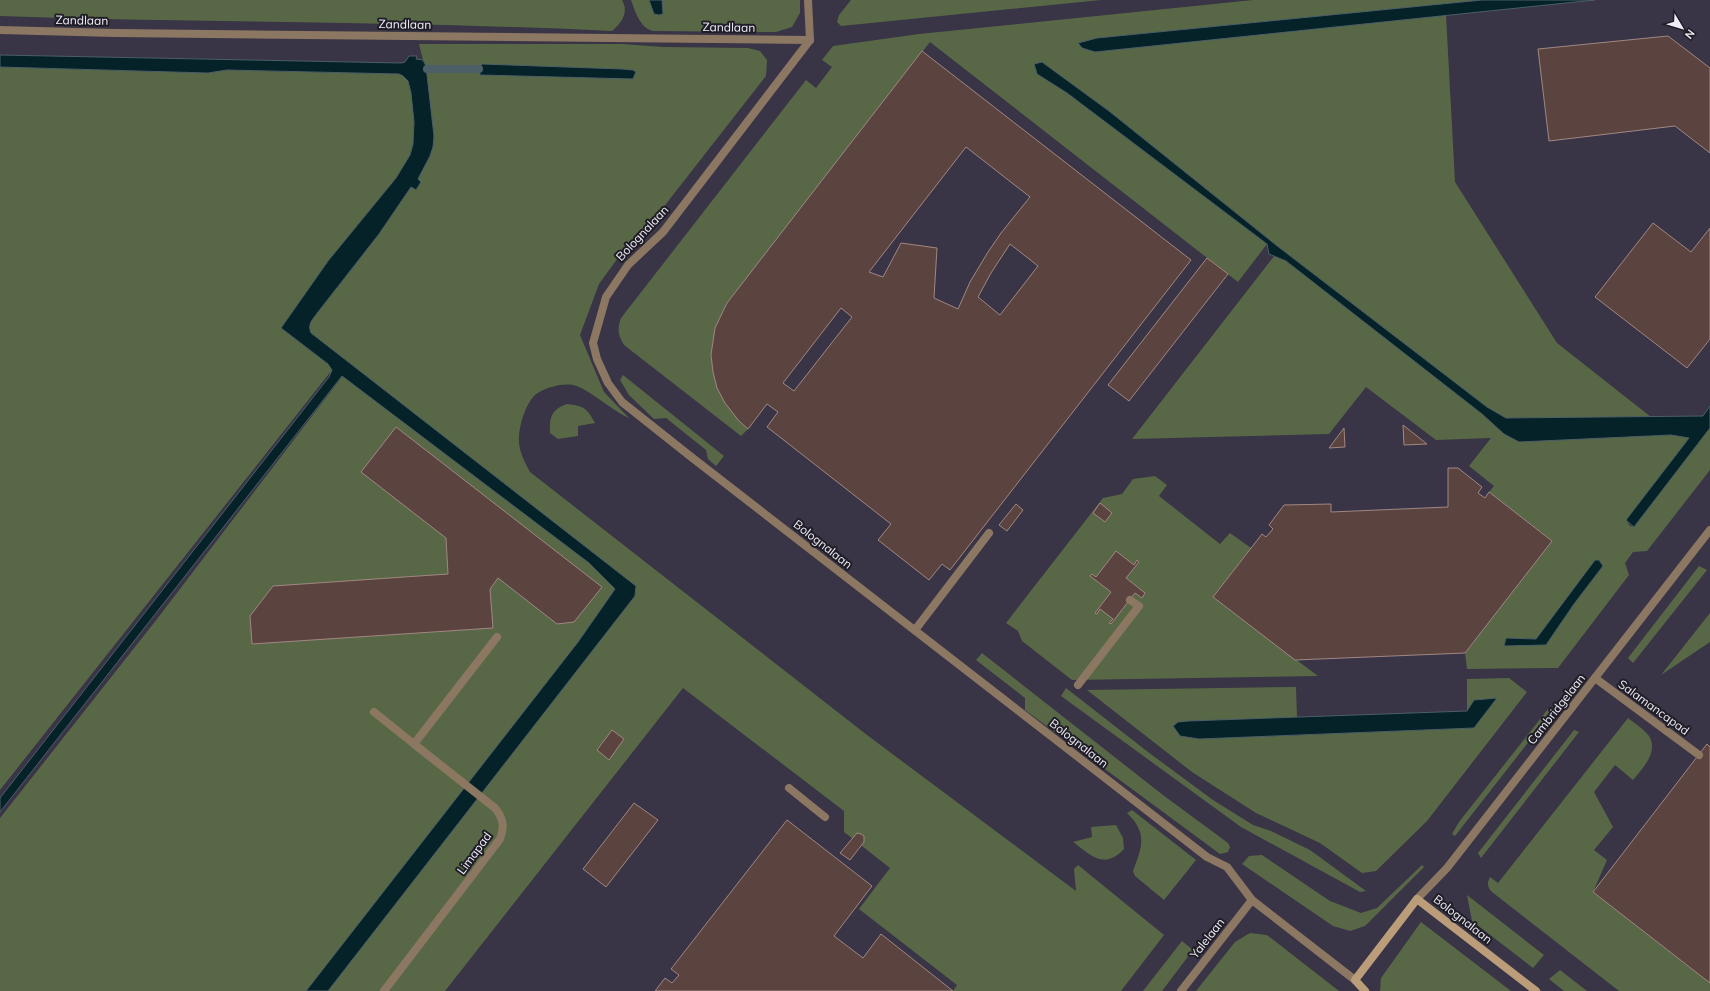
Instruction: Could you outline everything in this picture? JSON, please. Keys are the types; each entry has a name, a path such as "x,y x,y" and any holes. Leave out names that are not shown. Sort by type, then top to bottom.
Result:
{"street":[{"path":"808,0 810,40"},
{"name":"Zandlaan","path":"0,30 115,33 810,40"},
{"name":"Bolognalaan","path":"810,40 663,232 628,265 606,296 593,343 608,383 622,402 1207,857 1227,867 1252,900 1355,980 1365,991"},
{"path":"915,630 989,533"},
{"name":"Cambridgelaan","path":"1417,899 1448,868 1595,678 1709,535"},
{"path":"1078,685 1139,606 1130,600"},
{"path":"414,744 497,637"},
{"name":"Salamancapad","path":"1595,678 1699,755"},
{"name":"Limapad","path":"374,712 483,798 501,815 503,824 500,840 384,991"},
{"path":"789,788 825,817"},
{"name":"Bolognalaan","path":"1355,980 1417,899 1536,991"},
{"name":"Yalelaan","path":"1181,991 1252,900"}],"green space":[{"path":"0,0 622,0 625,13 619,24 612,31 459,25 0,16"},
{"path":"631,0 649,0 654,14 659,15 663,14 662,0 800,0 800,13 792,27 776,32 653,31 641,23"},
{"path":"851,0 1101,0 841,26 837,22 839,15"},
{"path":"1253,0 1482,0 1097,38 1082,48 1095,52 1446,15 1455,182 1557,343 1651,417 1506,418 1487,407 1276,245 1109,111 1042,62 1037,74 1067,93 1267,244 1238,282 930,42 731,299 721,317 715,334 712,351 712,367 716,383 724,398 734,414 748,429 741,436 624,345 619,335 621,318 806,80 816,88 832,67 822,60 833,46 919,34"},
{"path":"419,44 622,44 664,47 748,48 760,51 767,60 766,76 637,241 628,244 599,284 580,335 604,392 629,418 622,415 586,390 573,385 552,387 541,391 533,397 530,402 524,413 521,425 519,443 525,462 530,472 867,735 1076,891 1074,869 1078,865 1164,935 1121,991 953,991 957,985 859,909 890,868 844,832 844,811 683,688 445,991 0,991 0,818 157,619 351,365 311,333 309,324 379,234 411,187 421,182 418,179 430,156 434,136 426,66"},
{"path":"0,67 208,73 227,70 399,74 408,81 411,93 414,122 413,144 410,155 396,178 328,261 281,328 328,364 332,370 0,790"},
{"path":"1275,255 1286,261 1482,414 1504,434 1671,435 1689,438 1626,520 1630,526 1634,527 1710,428 1710,470 1647,551 1633,552 1625,563 1629,575 1558,668 1467,669 1465,653 1552,541 1489,492 1494,486 1469,466 1491,438 1436,440 1366,387 1329,434 1132,439","holes":["1595,560 1599,560 1603,566 1574,604 1546,645 1504,645 1506,638 1536,639"]},
{"path":"623,375 724,456 716,466 708,459 706,450 666,418 654,419 629,395 620,380"},
{"path":"567,404 581,407 587,411 595,423 578,426 578,436 558,439 550,433 552,414 558,408"},
{"path":"1155,476 1167,485 1159,496 1220,544 1230,533 1251,548 1213,597 1318,676 1072,680 1022,641 1018,631 1006,623 1103,498 1122,494 1133,479"},
{"path":"1699,566 1707,570 1633,663 1628,658"},
{"path":"1710,613 1710,642 1661,675"},
{"path":"982,653 1163,795 1228,843 1230,847 1228,852 1220,854 1025,710 1025,698 976,660"},
{"path":"1509,678 1527,692 1427,821 1376,871 1362,873 1320,843 1256,813 1192,772 1087,690 1296,687 1297,717 1179,722 1174,726 1180,736 1199,739 1474,728 1497,698 1474,700 1467,711 1467,679"},
{"path":"1066,688 1148,752 1213,800 1253,825 1271,831 1310,850 1366,891 1360,892 1241,827 1061,696"},
{"path":"1548,709 1552,712 1455,836 1452,834 1459,822"},
{"path":"1628,718 1649,736 1652,742 1651,754 1641,771 1633,780 1615,765 1594,792 1613,827 1594,850 1607,860 1593,892 1710,983 1710,991 1619,991 1492,892 1488,887 1490,877 1498,883"},
{"path":"1574,730 1579,732 1481,858 1478,853"},
{"path":"1132,810 1196,860 1164,900 1135,876 1133,871 1139,855 1141,840 1138,827 1127,813"},
{"path":"1116,825 1123,838 1124,849 1110,859 1098,859 1073,842 1092,837 1091,827"},
{"path":"1262,855 1330,901 1361,913 1377,908 1422,865 1424,867 1365,926 1350,931 1333,926 1242,864 1249,856"},
{"path":"1467,895 1544,955 1533,968 1472,921"},
{"path":"1421,922 1511,991 1380,991 1381,978"},
{"path":"1250,933 1267,935 1339,991 1196,991 1235,942"},
{"path":"1182,941 1193,950 1162,991 1143,991"},
{"path":"1560,970 1587,991 1564,991 1549,979"}],"water":[{"path":"649,0 662,0 663,14 654,14"},
{"path":"1482,0 1595,0 1095,52 1082,48 1078,43 1097,38"},
{"path":"0,55 401,63 405,62 409,56 417,56 416,59 423,60 426,66 434,136 430,156 418,179 421,182 416,190 411,187 379,234 314,317 310,324 311,333 636,586 635,596 328,991 306,991 578,642 615,589 589,563 342,376 0,812 0,798 329,377 332,370 328,364 281,328 328,261 396,178 410,155 413,144 414,122 411,93 408,81 399,74 227,70 208,73 0,67"},
{"path":"1042,62 1109,111 1276,245 1487,407 1506,418 1703,416 1710,406 1710,428 1634,527 1626,520 1689,438 1671,435 1519,442 1504,434 1482,414 1286,261 1269,254 1267,244 1067,93 1037,74 1034,64"},
{"path":"482,64 622,69 633,70 636,72 633,79 480,75 479,69"},
{"path":"1595,560 1599,560 1603,566 1574,604 1546,645 1504,646 1506,638 1536,639"},
{"path":"1497,698 1474,728 1199,739 1180,736 1173,726 1178,722 1188,721 1467,711 1474,700"}],"building":[{"path":"1668,36 1710,68 1710,153 1675,126 1549,141 1538,49"},
{"path":"922,51 1191,260 950,570 942,564 929,580 878,540 891,524 767,427 778,412 767,404 748,429 739,421 725,403 717,388 711,355 715,328 727,303","holes":["966,147 1030,197 988,252 970,282 958,309 934,298 937,248 901,243 883,277 869,272","1010,244 1038,266 1000,315 978,297 991,273","841,308 852,317 794,391 783,383"]},
{"path":"1653,223 1691,252 1710,228 1710,339 1687,368 1595,297"},
{"path":"1207,258 1228,274 1129,401 1108,385"},
{"path":"1403,425 1427,444 1404,445"},
{"path":"396,427 602,587 574,622 557,624 498,578 490,589 493,628 252,644 250,616 273,586 448,574 446,538 361,472"},
{"path":"1344,428 1345,447 1329,448"},
{"path":"1448,468 1458,468 1482,487 1478,493 1485,498 1489,492 1552,541 1465,653 1295,660 1213,597 1262,534 1266,537 1273,529 1269,525 1284,505 1331,504 1331,512 1448,507"},
{"path":"1100,503 1112,513 1105,522 1093,513"},
{"path":"1016,504 1023,510 1007,531 999,525"},
{"path":"1116,551 1134,565 1137,560 1139,562 1126,578 1145,593 1142,598 1135,593 1111,624 1109,623 1113,619 1100,609 1097,614 1095,613 1111,592 1090,576 1092,574 1096,577"},
{"path":"612,730 624,739 609,760 597,750"},
{"path":"1707,744 1710,747 1710,983 1593,892"},
{"path":"634,803 658,820 606,887 583,869"},
{"path":"787,820 872,886 834,936 863,958 881,934 953,991 655,991 665,978 672,983 679,975 671,969"},
{"path":"857,833 864,836 864,842 850,860 840,853"}],"waterway":[{"path":"427,69 479,69"}]}
